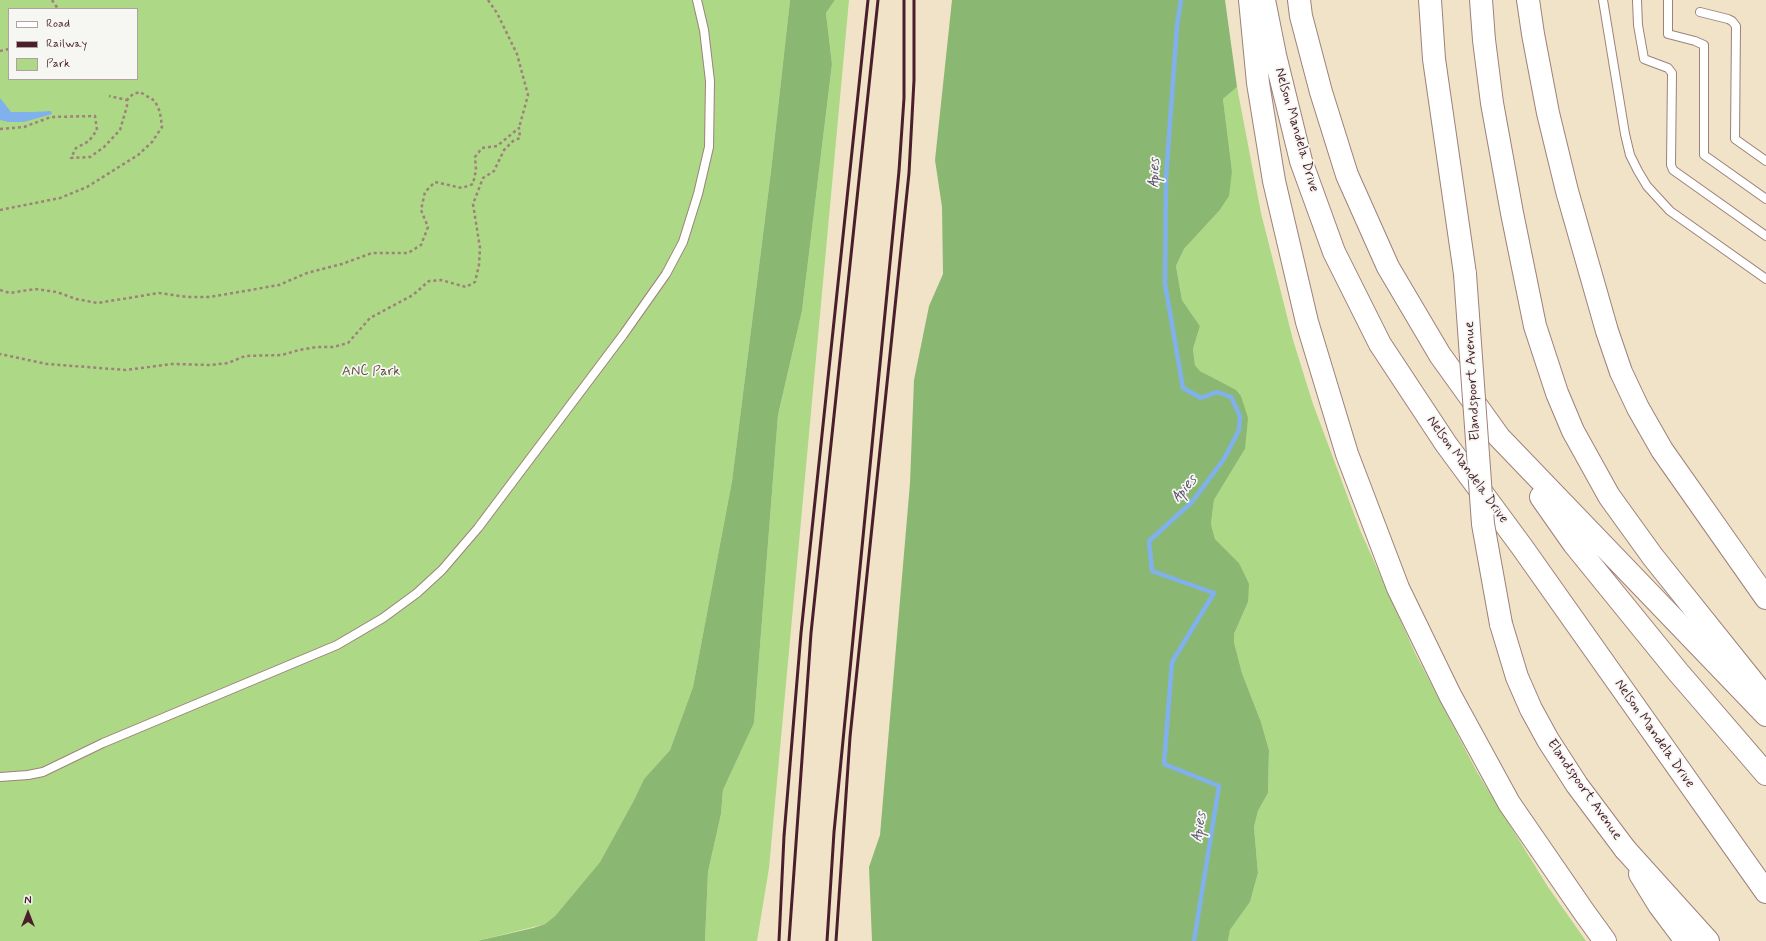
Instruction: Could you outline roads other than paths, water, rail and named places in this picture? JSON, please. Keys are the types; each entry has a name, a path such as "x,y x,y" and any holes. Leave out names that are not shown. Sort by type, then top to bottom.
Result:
{"main road":[{"path":"1250,0 1258,83 1274,181 1307,322 1348,454 1398,588 1450,694 1509,802 1605,941"},
{"name":"Nelson Mandela Drive","path":"1264,0 1275,55 1301,161 1334,252 1380,344 1446,444 1522,547 1766,892"},
{"path":"1299,0 1301,16 1319,84 1347,175 1388,267 1440,355 1574,544 1678,672 1766,774"},
{"name":"Elandspoort Avenue","path":"1430,0 1434,59 1465,274 1483,524 1501,624 1517,677 1548,740 1577,785 1625,849"},
{"path":"1481,0 1484,40 1492,103 1516,235 1535,326 1557,393 1573,431 1609,496 1653,557 1766,698"},
{"path":"1528,0 1548,113 1567,191 1606,331 1621,372 1638,408 1666,456 1766,598"},
{"path":"1499,437 1766,715"},
{"path":"1625,849 1659,905 1686,941"},
{"path":"1625,849 1708,941"}],"lane":[{"path":"0,777 28,775 43,772 103,743 337,645 383,618 417,593 442,570 478,528 642,309 666,274 683,242 698,194 709,147 710,81 704,30 697,0"},
{"path":"1603,0 1625,134 1630,155 1638,171 1647,186 1670,211 1766,279"},
{"path":"1637,0 1638,25 1644,59 1672,71 1671,164 1673,170 1766,236"},
{"path":"1668,0 1669,34 1704,45 1704,154 1766,199"},
{"path":"1700,12 1728,19 1736,26 1735,139 1766,161"}],"water":[{"path":"0,98 11,112 51,111 52,114 24,122 8,122 0,120"}],"waterway":[{"name":"Apies","path":"1181,0 1177,26 1166,178 1165,284 1183,388 1201,398 1217,392 1231,397 1240,416 1239,430 1224,459 1192,502 1149,541 1152,571 1214,593 1172,662 1164,764 1219,786 1194,941"}],"railway":[{"path":"779,941 784,836 801,633 868,0"},
{"path":"789,941 811,633 878,0"},
{"path":"827,941 834,832 899,171 904,98 904,0"},
{"path":"836,941 850,737 909,173 914,80 914,0"}],"park label":[{"name":"ANC Park","path":"371,372"}]}
